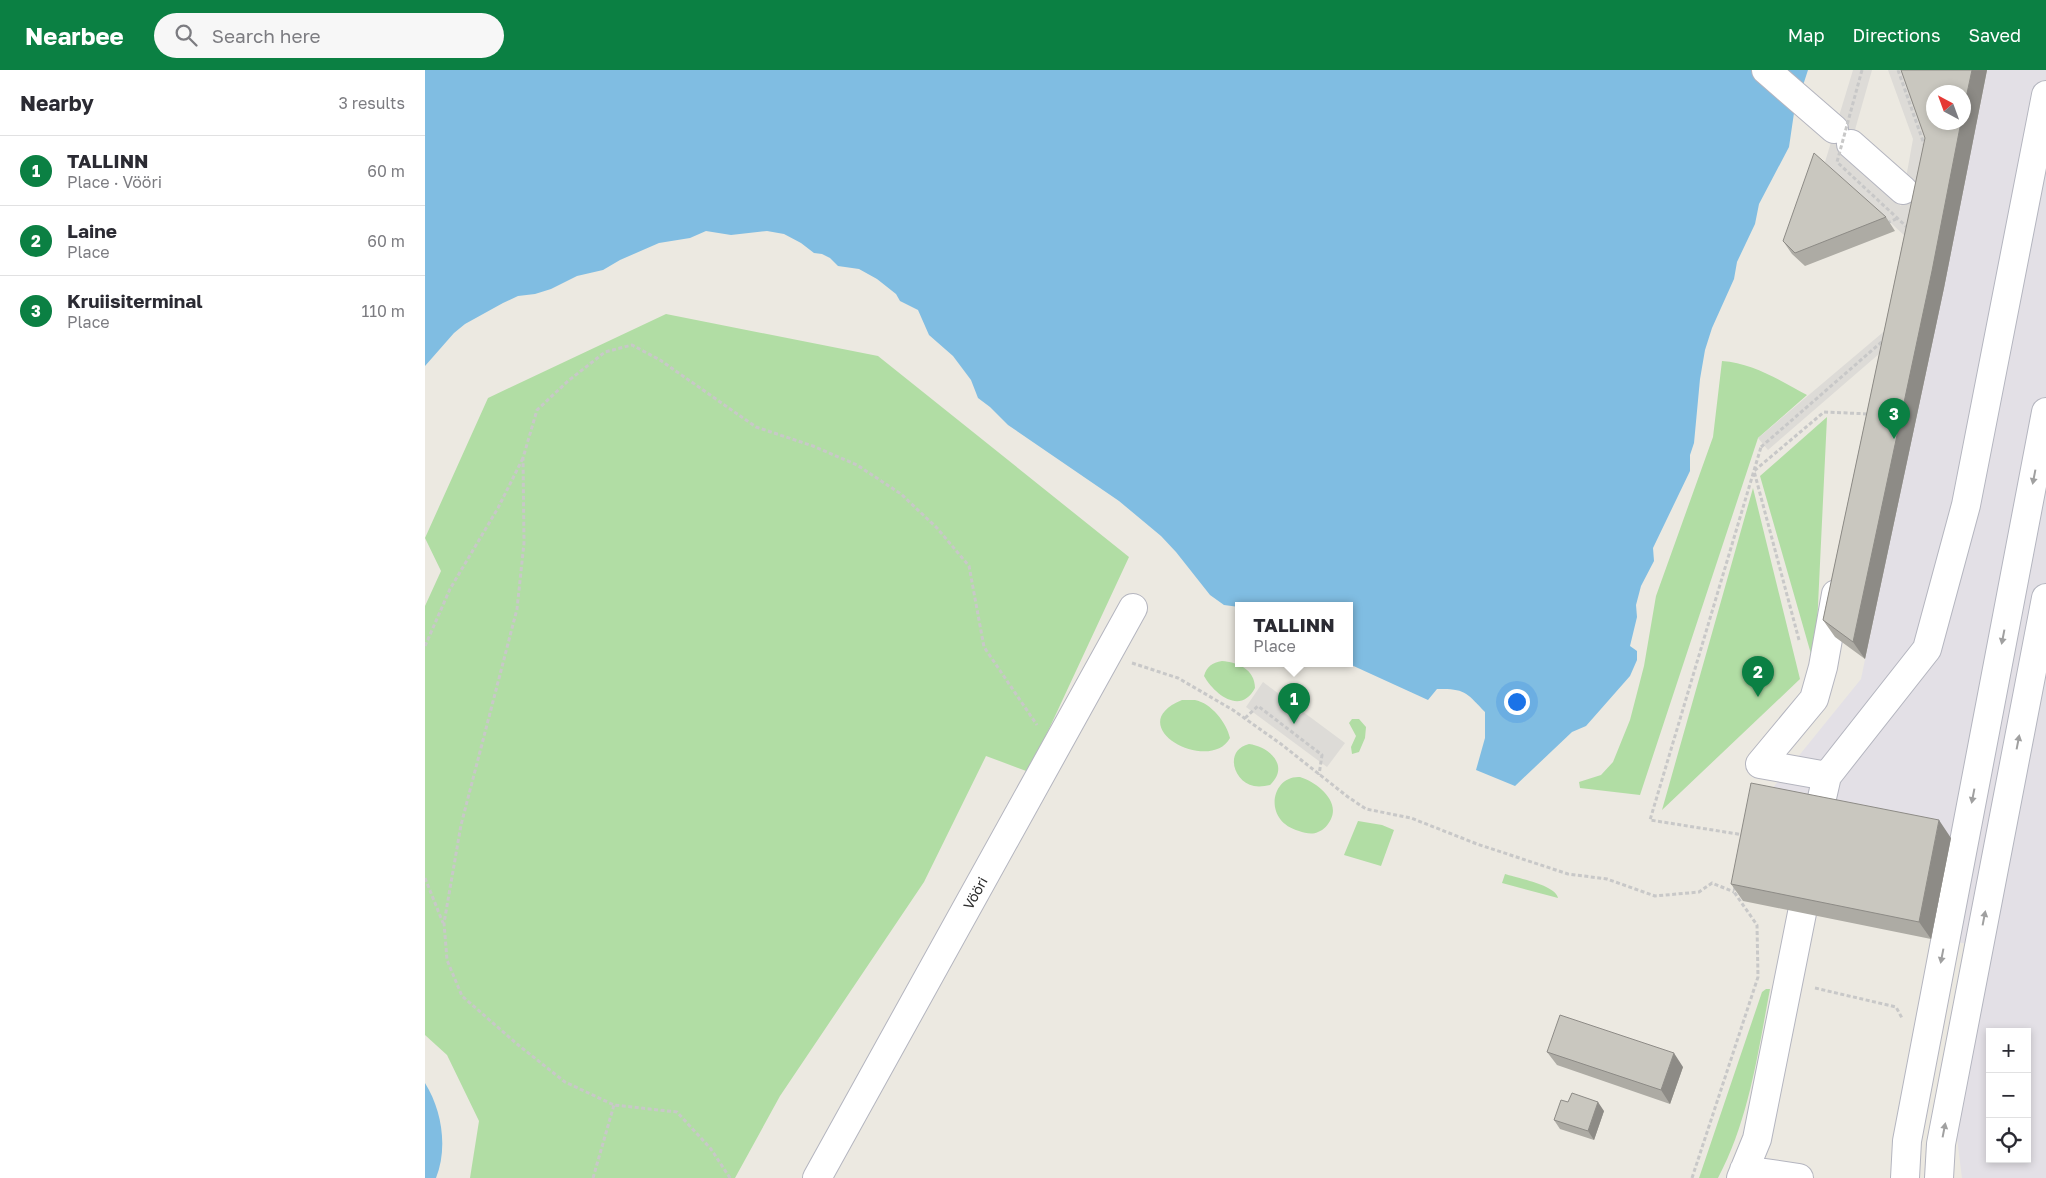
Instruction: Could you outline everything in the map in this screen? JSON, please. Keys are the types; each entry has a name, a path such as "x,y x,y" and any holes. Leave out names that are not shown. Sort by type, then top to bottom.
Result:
{"street":[{"path":"1766,70 1841,145 1903,190"},
{"path":"1819,811 1827,776 1927,649 1966,505 2046,94"},
{"path":"1905,1178 1907,1141 2046,412"},
{"path":"1827,776 1760,764 1814,699 1823,667 1841,570"},
{"path":"1939,1178 1941,1144 2046,598"},
{"name":"Vööri","path":"817,1178 1133,608"},
{"path":"1799,1178 1742,1174 1757,1139 1802,913"}],"path":[{"path":"1834,170 1862,70"},
{"path":"1898,70 1927,151"},
{"path":"1841,145 1898,218 1911,231"},
{"path":"1880,226 1898,218"},
{"path":"1744,834 1650,820 1761,447 1887,337"},
{"path":"425,646 450,589 498,508 523,458 537,410 568,381 605,352 632,346 660,360 756,428 813,446 857,465 901,494 937,528 969,566 984,647 1055,750"},
{"path":"1754,471 1824,412 1870,414"},
{"path":"523,458 525,543 517,609 461,825 444,923 447,960 462,996 517,1044 565,1082 614,1105 677,1112 711,1149 731,1178"},
{"path":"1754,471 1799,642"},
{"path":"1108,653 1143,668 1178,678 1245,718 1366,809 1411,818 1477,844 1569,874 1607,879 1655,896 1699,892 1711,883 1734,892 1757,925 1758,977 1692,1178"},
{"path":"1245,718 1258,706 1323,755 1319,775"},
{"path":"1742,844 1746,826"},
{"path":"425,878 444,923"},
{"path":"1734,892 1735,883"},
{"path":"1758,977 1896,1007 1905,1023"},
{"path":"593,1178 614,1105"}],"shaded area":[{"path":"1853,70 1872,70 1847,158 1901,206 1913,139 1888,70 1906,70 1926,125 1926,130 1928,130 1957,210 1902,334 1768,450 1758,438 1907,312 1920,250 1825,162"},
{"path":"1987,70 2046,70 2046,1178 1962,1178 1957,1138 1993,947 1931,939 1951,838 1763,800 1861,679"},
{"path":"1263,682 1345,743 1327,767 1246,707"}],"green space":[{"path":"666,314 878,356 1129,557 1029,772 986,756 924,882 780,1096 735,1178 470,1178 479,1121 447,1055 425,1035 425,606 441,571 425,538 488,398"},
{"path":"1722,361 1733,362 1756,369 1807,395 1758,438 1640,795 1580,788 1579,782 1601,775 1613,762 1630,720 1644,666 1656,596 1713,437"},
{"path":"1827,417 1815,668 1760,476"},
{"path":"1753,488 1800,679 1662,810"},
{"path":"1222,661 1235,664 1235,667 1242,667 1249,671 1255,688 1243,700 1236,701 1221,695 1204,676 1208,667"},
{"path":"1182,700 1195,700 1207,705 1222,720 1230,738 1220,748 1205,751 1189,749 1175,743 1164,733 1160,722 1165,711"},
{"path":"1352,719 1359,719 1366,727 1365,738 1359,752 1352,754 1351,747 1356,736 1349,723"},
{"path":"1249,744 1264,749 1275,758 1278,764 1278,771 1276,778 1270,785 1254,786 1241,779 1237,773 1234,766 1236,753 1241,747"},
{"path":"1300,777 1319,787 1332,805 1333,812 1330,821 1324,829 1316,833 1311,834 1287,826 1279,818 1275,809 1277,791 1282,783 1290,778"},
{"path":"1358,821 1382,825 1394,830 1381,866 1344,855"},
{"path":"1505,874 1551,889 1558,898 1502,883"},
{"path":"1770,989 1751,1085 1738,1133 1718,1178 1699,1178 1762,992"}],"water":[{"path":"425,70 1808,70 1794,113 1789,147 1759,204 1755,224 1737,262 1734,279 1712,328 1705,350 1700,379 1694,443 1690,455 1690,471 1653,548 1654,561 1641,586 1636,605 1637,617 1630,646 1637,651 1637,660 1630,676 1586,726 1572,732 1515,786 1476,770 1485,738 1485,712 1465,693 1437,689 1428,700 1353,666 1353,602 1235,602 1235,606 1224,605 1210,595 1161,536 1119,501 1008,425 978,398 971,380 953,356 929,335 918,310 900,301 896,294 877,279 859,269 838,266 830,258 814,253 784,234 767,231 731,235 706,231 690,238 659,243 620,260 603,270 577,276 551,289 535,294 518,296 503,303 465,324 454,333 425,366"},
{"path":"425,1083 436,1105 441,1129 442,1154 436,1178 425,1178"}],"building":[{"path":"1901,70 1972,70 1969,85 1926,85 1926,130 1959,130 1932,271 1853,642 1823,620 1925,138"},
{"path":"1814,153 1886,217 1795,253 1783,241"},
{"path":"1751,783 1939,820 1919,922 1731,884"},
{"path":"1560,1015 1674,1053 1661,1090 1547,1052"},
{"path":"1572,1093 1598,1102 1588,1131 1554,1120 1561,1100 1568,1102"}],"place":[{"name":"Kruiisiterminal","path":"1894,439"},
{"name":"Laine","path":"1758,697"},
{"name":"TALLINN","path":"1294,724"}]}
